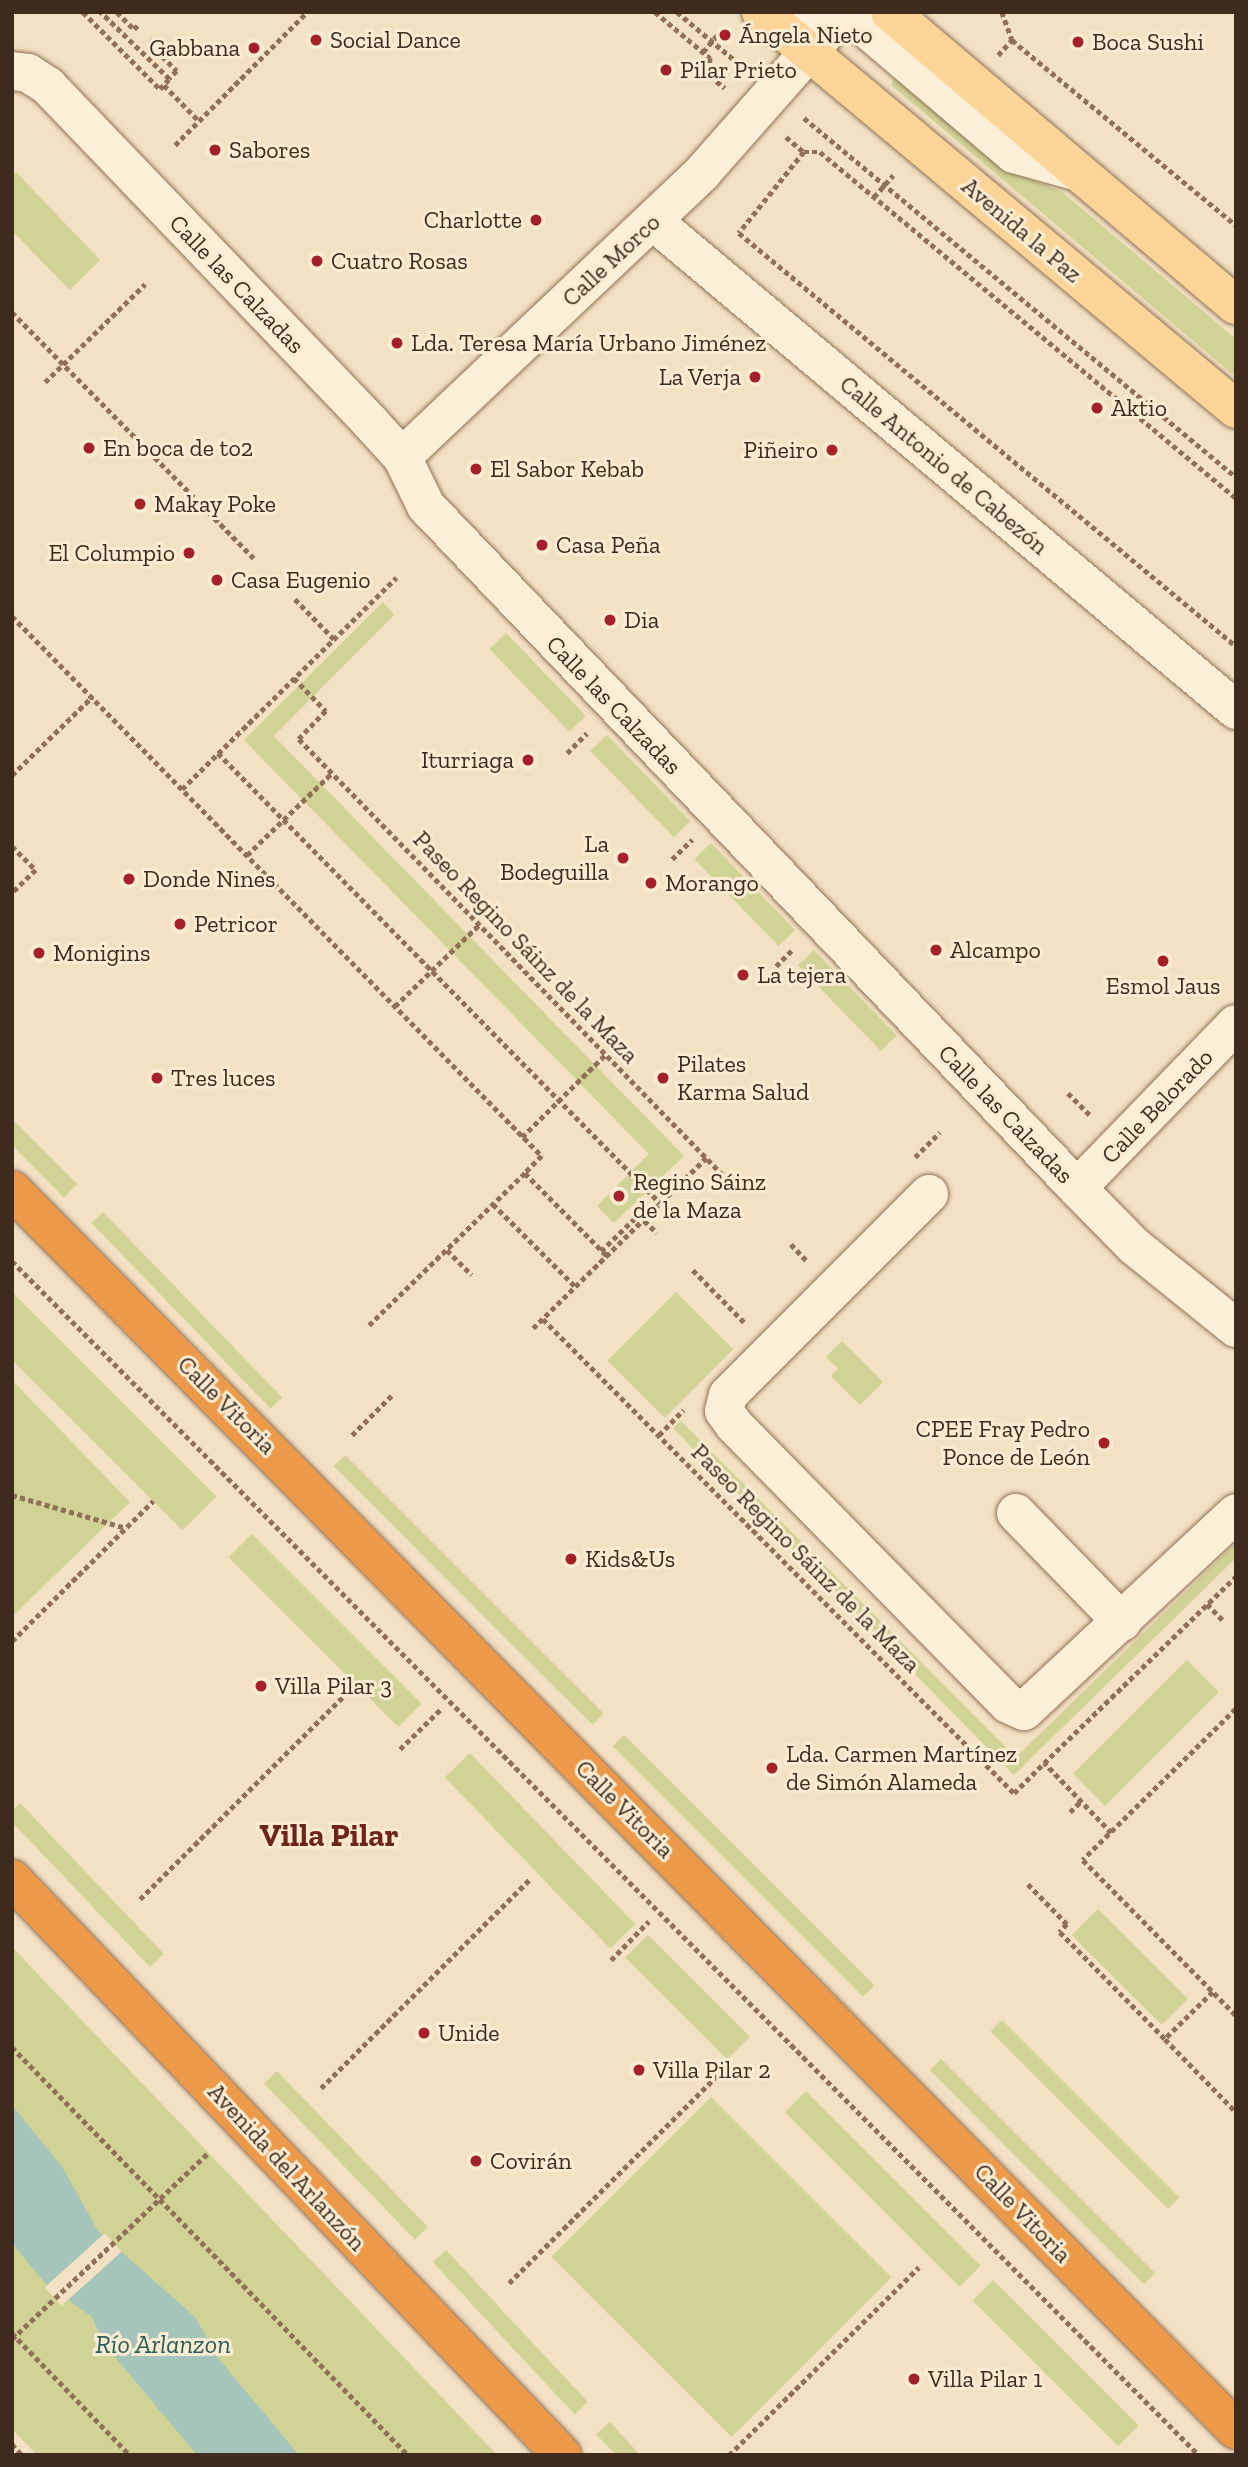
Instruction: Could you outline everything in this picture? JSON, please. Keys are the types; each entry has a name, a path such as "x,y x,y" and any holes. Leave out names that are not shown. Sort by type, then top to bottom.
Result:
{"highway":[{"name":"Calle Vitoria","path":"12,1190 1236,2430"},
{"name":"Avenida del Arlanzón","path":"12,1879 562,2455"}],"main road":[{"name":"Avenida la Paz","path":"761,12 824,25 1236,409"},
{"name":"Avenida la Paz","path":"890,12 1236,305"}],"street":[{"name":"Calle Morco","path":"402,457 653,221 773,93 824,25"},
{"name":"Avenida la Paz","path":"824,25 1014,154 1075,171"},
{"name":"Calle las Calzadas","path":"12,71 28,73 48,86 402,457 426,506 1077,1188 1135,1246 1236,1328"},
{"name":"Calle Antonio de Cabezón","path":"653,221 1236,710"},
{"name":"Calle Belorado","path":"1077,1188 1236,1024"},
{"path":"929,1194 728,1395 724,1411 1008,1704 1024,1711 1045,1696 1236,1513"},
{"path":"1016,1513 1122,1622"}],"path":[{"path":"83,12 160,89 177,71 150,44 154,40"},
{"path":"100,12 169,79"},
{"path":"117,12 134,29 138,24"},
{"path":"175,145 307,12"},
{"path":"655,12 710,58 710,76"},
{"path":"677,12 1236,477"},
{"path":"1001,14 1012,40 1236,225"},
{"path":"703,52 712,41"},
{"path":"164,85 199,121"},
{"path":"1236,498 820,152 804,152 739,233 1236,646"},
{"path":"874,197 885,184"},
{"path":"45,382 145,284"},
{"path":"12,312 254,558"},
{"path":"181,789 396,578"},
{"path":"295,598 334,639"},
{"path":"12,616 542,1156 369,1325"},
{"name":"Paseo Regino Sáinz de la Maza","path":"294,678 326,711 299,739 724,1176"},
{"path":"12,775 92,697"},
{"path":"567,753 590,730"},
{"path":"218,753 660,1203"},
{"path":"247,855 332,773"},
{"path":"672,859 695,837"},
{"path":"12,846 36,870 12,893"},
{"path":"395,1007 480,924"},
{"path":"522,1136 606,1054"},
{"path":"1068,1093 1093,1118"},
{"path":"533,1328 706,1158"},
{"path":"525,1172 607,1256"},
{"path":"493,1204 576,1287"},
{"path":"601,1251 638,1215 657,1233"},
{"path":"791,1244 809,1263"},
{"path":"446,1250 472,1275"},
{"path":"12,1261 1199,2455"},
{"name":"Paseo Regino Sáinz de la Maza","path":"543,1319 1014,1793 1044,1763"},
{"path":"352,1435 393,1394"},
{"path":"12,1495 126,1528"},
{"path":"12,1641 153,1501"},
{"path":"1111,1833 1044,1763 1236,1576"},
{"path":"1207,1604 1223,1620"},
{"path":"140,1899 346,1694"},
{"path":"1236,1709 1083,1860 1236,2015"},
{"path":"400,1749 440,1710"},
{"path":"1070,1812 1081,1801"},
{"path":"321,2088 530,1879"},
{"path":"1028,1884 1067,1924 1059,1932 1236,2112"},
{"path":"611,1960 649,1921"},
{"path":"1165,2039 1213,1992"},
{"path":"12,2047 408,2455"},
{"path":"509,2283 722,2071"},
{"path":"12,2339 208,2153"},
{"path":"729,2455 919,2267"},
{"path":"12,2333 130,2455"},
{"path":"12,2444 22,2455"}],"green space":[{"path":"894,79 901,80 1005,168 1062,192 1236,339 1236,377 891,85"},
{"path":"16,172 100,260 70,290 12,231 12,176"},
{"path":"383,602 394,615 274,736 684,1156 614,1223 597,1206 649,1154 244,740"},
{"path":"506,633 586,716 569,732 489,649"},
{"path":"607,735 690,821 674,837 590,751"},
{"path":"711,843 795,930 779,946 694,859"},
{"path":"814,950 897,1036 881,1051 798,965"},
{"path":"12,1119 77,1184 64,1198 12,1145"},
{"path":"103,1212 282,1398 271,1409 91,1223"},
{"path":"12,1292 216,1496 182,1530 12,1360"},
{"path":"676,1292 733,1349 665,1418 607,1361"},
{"path":"842,1341 883,1382 860,1405 831,1376 838,1369 826,1357"},
{"path":"12,1380 130,1502 12,1617"},
{"path":"681,1421 1016,1757 1236,1543 1236,1558 1014,1775 673,1428"},
{"path":"345,1455 604,1714 592,1725 334,1466"},
{"path":"252,1534 422,1704 398,1727 229,1557"},
{"path":"1187,1660 1219,1692 1105,1806 1073,1774"},
{"path":"624,1735 874,1985 863,1997 613,1746"},
{"path":"470,1753 635,1924 610,1949 445,1777"},
{"path":"20,1803 164,1954 150,1967 12,1822 12,1811"},
{"path":"1098,1909 1188,1999 1162,2025 1072,1935"},
{"path":"648,1935 750,2037 727,2059 625,1958"},
{"path":"12,1947 497,2455 37,2455 12,2429"},
{"path":"1002,2020 1179,2197 1168,2209 991,2031"},
{"path":"941,2059 1155,2273 1144,2285 930,2070"},
{"path":"277,2071 428,2227 415,2240 264,2084"},
{"path":"806,2091 981,2266 959,2287 785,2112"},
{"path":"711,2097 891,2277 732,2437 551,2257"},
{"path":"446,2250 588,2402 575,2414 433,2262"},
{"path":"993,2280 1139,2426 1118,2446 972,2301"},
{"path":"610,2422 640,2455 616,2455 596,2434"}],"water":[{"name":"Río Arlanzon","path":"12,2105 63,2168 98,2231 195,2317 219,2359 299,2455 197,2455 104,2344 92,2317 45,2283 12,2243"}],"pier":[{"path":"105,2233 122,2252 62,2306 45,2287"}],"place":[{"name":"Ángela Nieto","path":"725,35"},
{"name":"Social Dance","path":"316,40"},
{"name":"Boca Sushi","path":"1078,42"},
{"name":"Gabbana","path":"254,48"},
{"name":"Pilar Prieto","path":"666,70"},
{"name":"Sabores","path":"215,150"},
{"name":"Charlotte","path":"536,220"},
{"name":"Cuatro Rosas","path":"317,261"},
{"name":"Lda. Teresa María Urbano Jiménez","path":"397,343"},
{"name":"La Verja","path":"755,377"},
{"name":"Aktio","path":"1097,408"},
{"name":"En boca de to2","path":"89,448"},
{"name":"Piñeiro","path":"832,450"},
{"name":"El Sabor Kebab","path":"476,469"},
{"name":"Makay Poke","path":"140,504"},
{"name":"Casa Peña","path":"542,545"},
{"name":"El Columpio","path":"189,553"},
{"name":"Casa Eugenio","path":"217,580"},
{"name":"Dia","path":"610,620"},
{"name":"Iturriaga","path":"528,760"},
{"name":"La Bodeguilla","path":"623,858"},
{"name":"Donde Nines","path":"129,879"},
{"name":"Morango","path":"651,883"},
{"name":"Petricor","path":"180,924"},
{"name":"Alcampo","path":"936,950"},
{"name":"Monigins","path":"39,953"},
{"name":"Esmol Jaus","path":"1163,961"},
{"name":"La tejera","path":"743,975"},
{"name":"Tres luces","path":"157,1078"},
{"name":"Pilates Karma Salud","path":"663,1078"},
{"name":"Regino Sáinz de la Maza","path":"619,1196"},
{"name":"CPEE Fray Pedro Ponce de León","path":"1104,1443"},
{"name":"Kids&Us","path":"571,1559"},
{"name":"Villa Pilar 3","path":"261,1686"},
{"name":"Lda. Carmen Martínez de Simón Alameda","path":"772,1768"},
{"name":"Unide","path":"424,2033"},
{"name":"Villa Pilar 2","path":"639,2070"},
{"name":"Covirán","path":"476,2161"},
{"name":"Villa Pilar 1","path":"914,2379"}],"district":[{"name":"Villa Pilar","path":"329,1835"}]}
